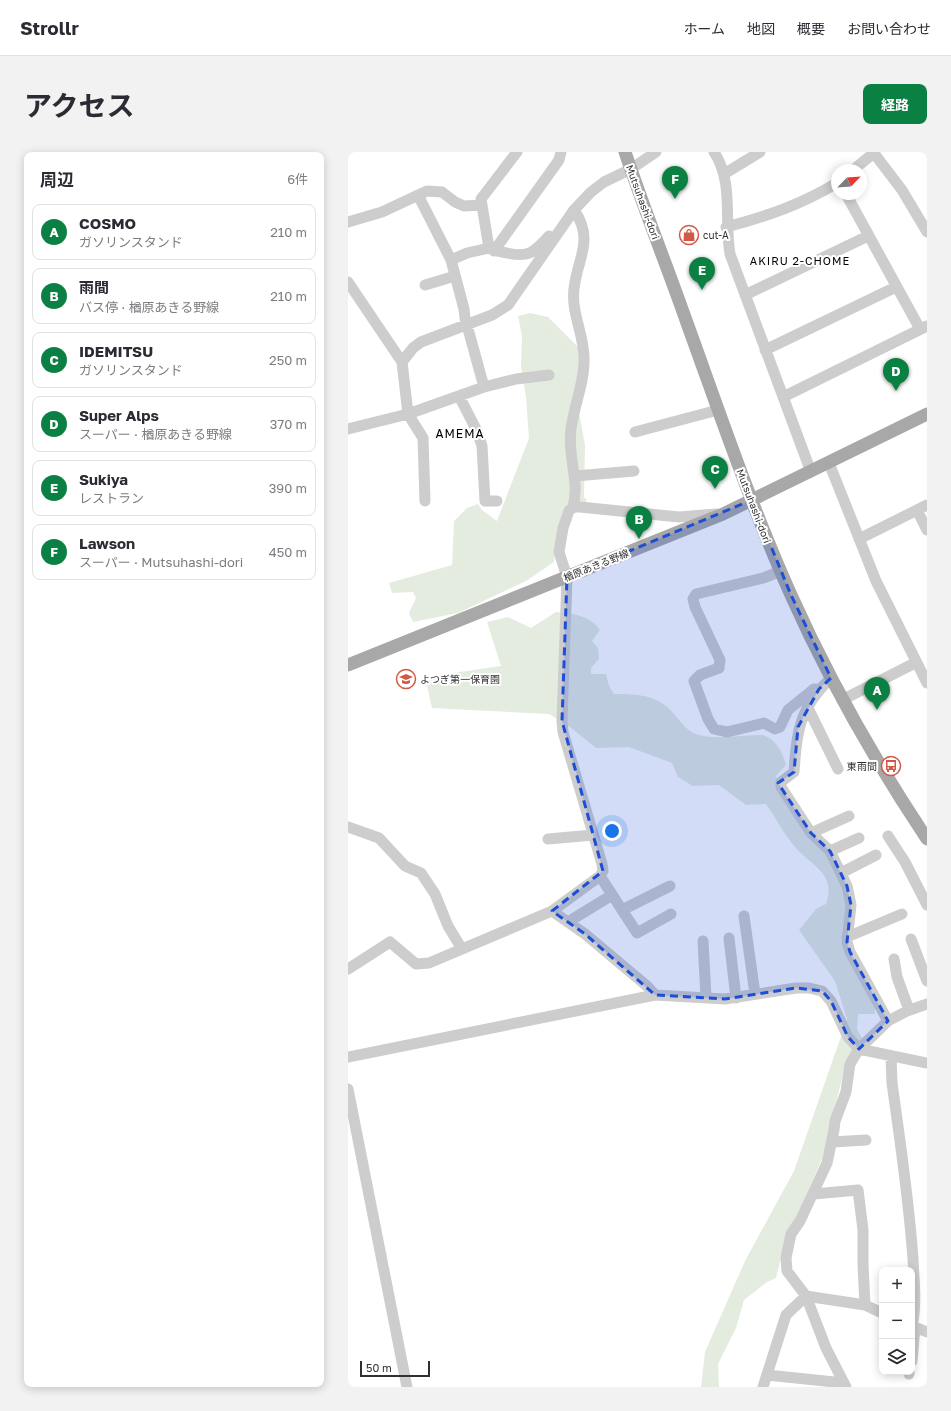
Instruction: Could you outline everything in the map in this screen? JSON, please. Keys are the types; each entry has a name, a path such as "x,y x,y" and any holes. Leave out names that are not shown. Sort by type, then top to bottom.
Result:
{"main road":[{"name":"Mutsuhashi-dori","path":"625,152 718,410 780,570 842,700 891,785 927,839"},
{"name":"楢原あきる野線","path":"348,665 723,514 927,414"}],"street":[{"path":"491,249 481,199 517,152"},
{"path":"491,249 559,160 561,152"},
{"path":"402,362 413,348 421,342 492,316 508,305 574,210 591,192 604,182 631,169 656,152"},
{"path":"714,152 724,174 727,195 726,227 730,254 811,472"},
{"path":"724,174 760,152"},
{"path":"860,164 874,152 902,190 927,232"},
{"path":"726,227 780,212 800,204 831,186"},
{"path":"348,222 382,212 427,191 442,192 455,202 464,206 482,205"},
{"path":"418,195 451,260 484,387"},
{"path":"783,396 923,328 896,287 849,200"},
{"path":"573,508 576,494 575,476 571,458 571,430 584,371 584,356 574,305 574,288 585,244 579,217 574,210"},
{"path":"451,260 467,252 491,249 517,256 529,255 535,251 552,232 563,226"},
{"path":"745,295 868,236"},
{"path":"425,285 455,276"},
{"path":"348,282 402,362 408,414 423,438 425,501"},
{"path":"765,350 896,287"},
{"path":"348,429 408,414 484,387 516,379 549,375"},
{"path":"459,396 477,431 482,446 485,501 497,501"},
{"path":"636,432 718,410"},
{"path":"829,463 876,581 927,683"},
{"path":"575,476 634,472"},
{"path":"859,539 927,505"},
{"path":"348,969 390,942 416,964 422,964 462,949 552,911 600,876 603,871 602,864 563,732 562,721 567,577 559,552 565,522 569,511 573,508 580,507 679,517 723,514"},
{"path":"917,510 927,530"},
{"path":"780,570 763,578 696,594 694,600 695,607 720,660 718,668 700,675 694,681 708,719 714,729 727,732 764,723 775,729 780,727 788,710 814,689 820,689"},
{"path":"842,700 916,662"},
{"path":"831,678 820,689 798,727 794,772 781,782 781,787 811,833 830,851 847,886 851,905 847,937 850,952 888,1021"},
{"path":"808,708 838,769"},
{"path":"811,833 849,816"},
{"path":"348,827 379,838 404,866 421,873 435,894 448,926 462,949"},
{"path":"548,839 593,835"},
{"path":"888,836 905,862 927,905"},
{"path":"830,851 858,838"},
{"path":"841,873 876,855"},
{"path":"600,876 637,933 671,914"},
{"path":"622,910 670,886"},
{"path":"568,922 612,895"},
{"path":"552,911 568,922 641,981 655,995"},
{"path":"847,937 902,914"},
{"path":"744,916 755,994"},
{"path":"729,938 736,998"},
{"path":"911,939 927,981"},
{"path":"702,941 706,997"},
{"path":"894,959 897,977 909,1010"},
{"path":"348,1057 655,995 725,999 796,988 809,988 822,991 831,1001 848,1037 859,1050 927,1063"},
{"path":"845,1385 826,1348 806,1296 787,1271 786,1258 791,1234 814,1194 827,1163 832,1142 834,1121 846,1092 850,1064 859,1050 888,1021 909,1010 927,1004"},
{"path":"891,1056 892,1083 912,1244 915,1303"},
{"path":"348,1089 407,1387"},
{"path":"832,1142 866,1140"},
{"path":"814,1194 858,1190 863,1230 865,1305"},
{"path":"806,1296 865,1305 879,1312"},
{"path":"763,1387 786,1316 806,1296"},
{"path":"915,1327 927,1332"},
{"path":"767,1375 845,1385"}],"highlighted area":[{"path":"752,500 791,595 831,678 819,689 798,727 794,772 778,783 811,833 830,851 847,886 851,905 847,942 850,952 888,1021 859,1049 848,1037 831,1001 822,991 796,988 725,999 655,995 585,934 552,911 603,871 562,721 567,577"}],"shaded area":[{"path":"530,313 548,317 588,357 579,412 585,445 584,497 587,500 574,514 562,519 556,539 554,562 526,581 458,613 413,622 409,613 416,598 413,592 392,593 389,583 452,565 454,521 467,508 478,504 482,510 497,521 529,438 526,397 521,367 522,336 518,316"},
{"path":"556,612 586,618 600,630 592,641 598,648 599,659 591,668 591,674 606,674 609,686 614,694 635,695 655,699 671,710 685,727 699,735 722,737 763,735 775,743 781,751 786,765 776,776 799,822 825,852 849,896 846,950 874,1001 875,1014 858,1014 857,1029 862,1038 843,1075 822,1159 785,1242 776,1278 767,1282 744,1300 736,1328 718,1364 719,1387 701,1387 705,1352 745,1261 794,1171 847,1019 835,981 799,930 816,909 826,904 828,885 825,877 820,871 790,841 766,804 746,805 719,785 693,786 678,777 672,763 629,747 596,748 570,727 549,714 432,708 425,677 501,666 487,622 508,617 531,628"}],"place":[{"name":"Lawson","path":"675,199"},
{"name":"cut-A","path":"689,235"},
{"name":"Sukiya","path":"702,290"},
{"name":"Super Alps","path":"896,391"},
{"name":"IDEMITSU","path":"715,489"},
{"name":"雨間","path":"639,539"},
{"name":"よつぎ第一保育園","path":"406,679"},
{"name":"COSMO","path":"877,710"},
{"name":"東雨間","path":"891,766"}],"district":[{"name":"AKIRU 2-CHOME","path":"800,260"},
{"name":"AMEMA","path":"460,433"}]}
